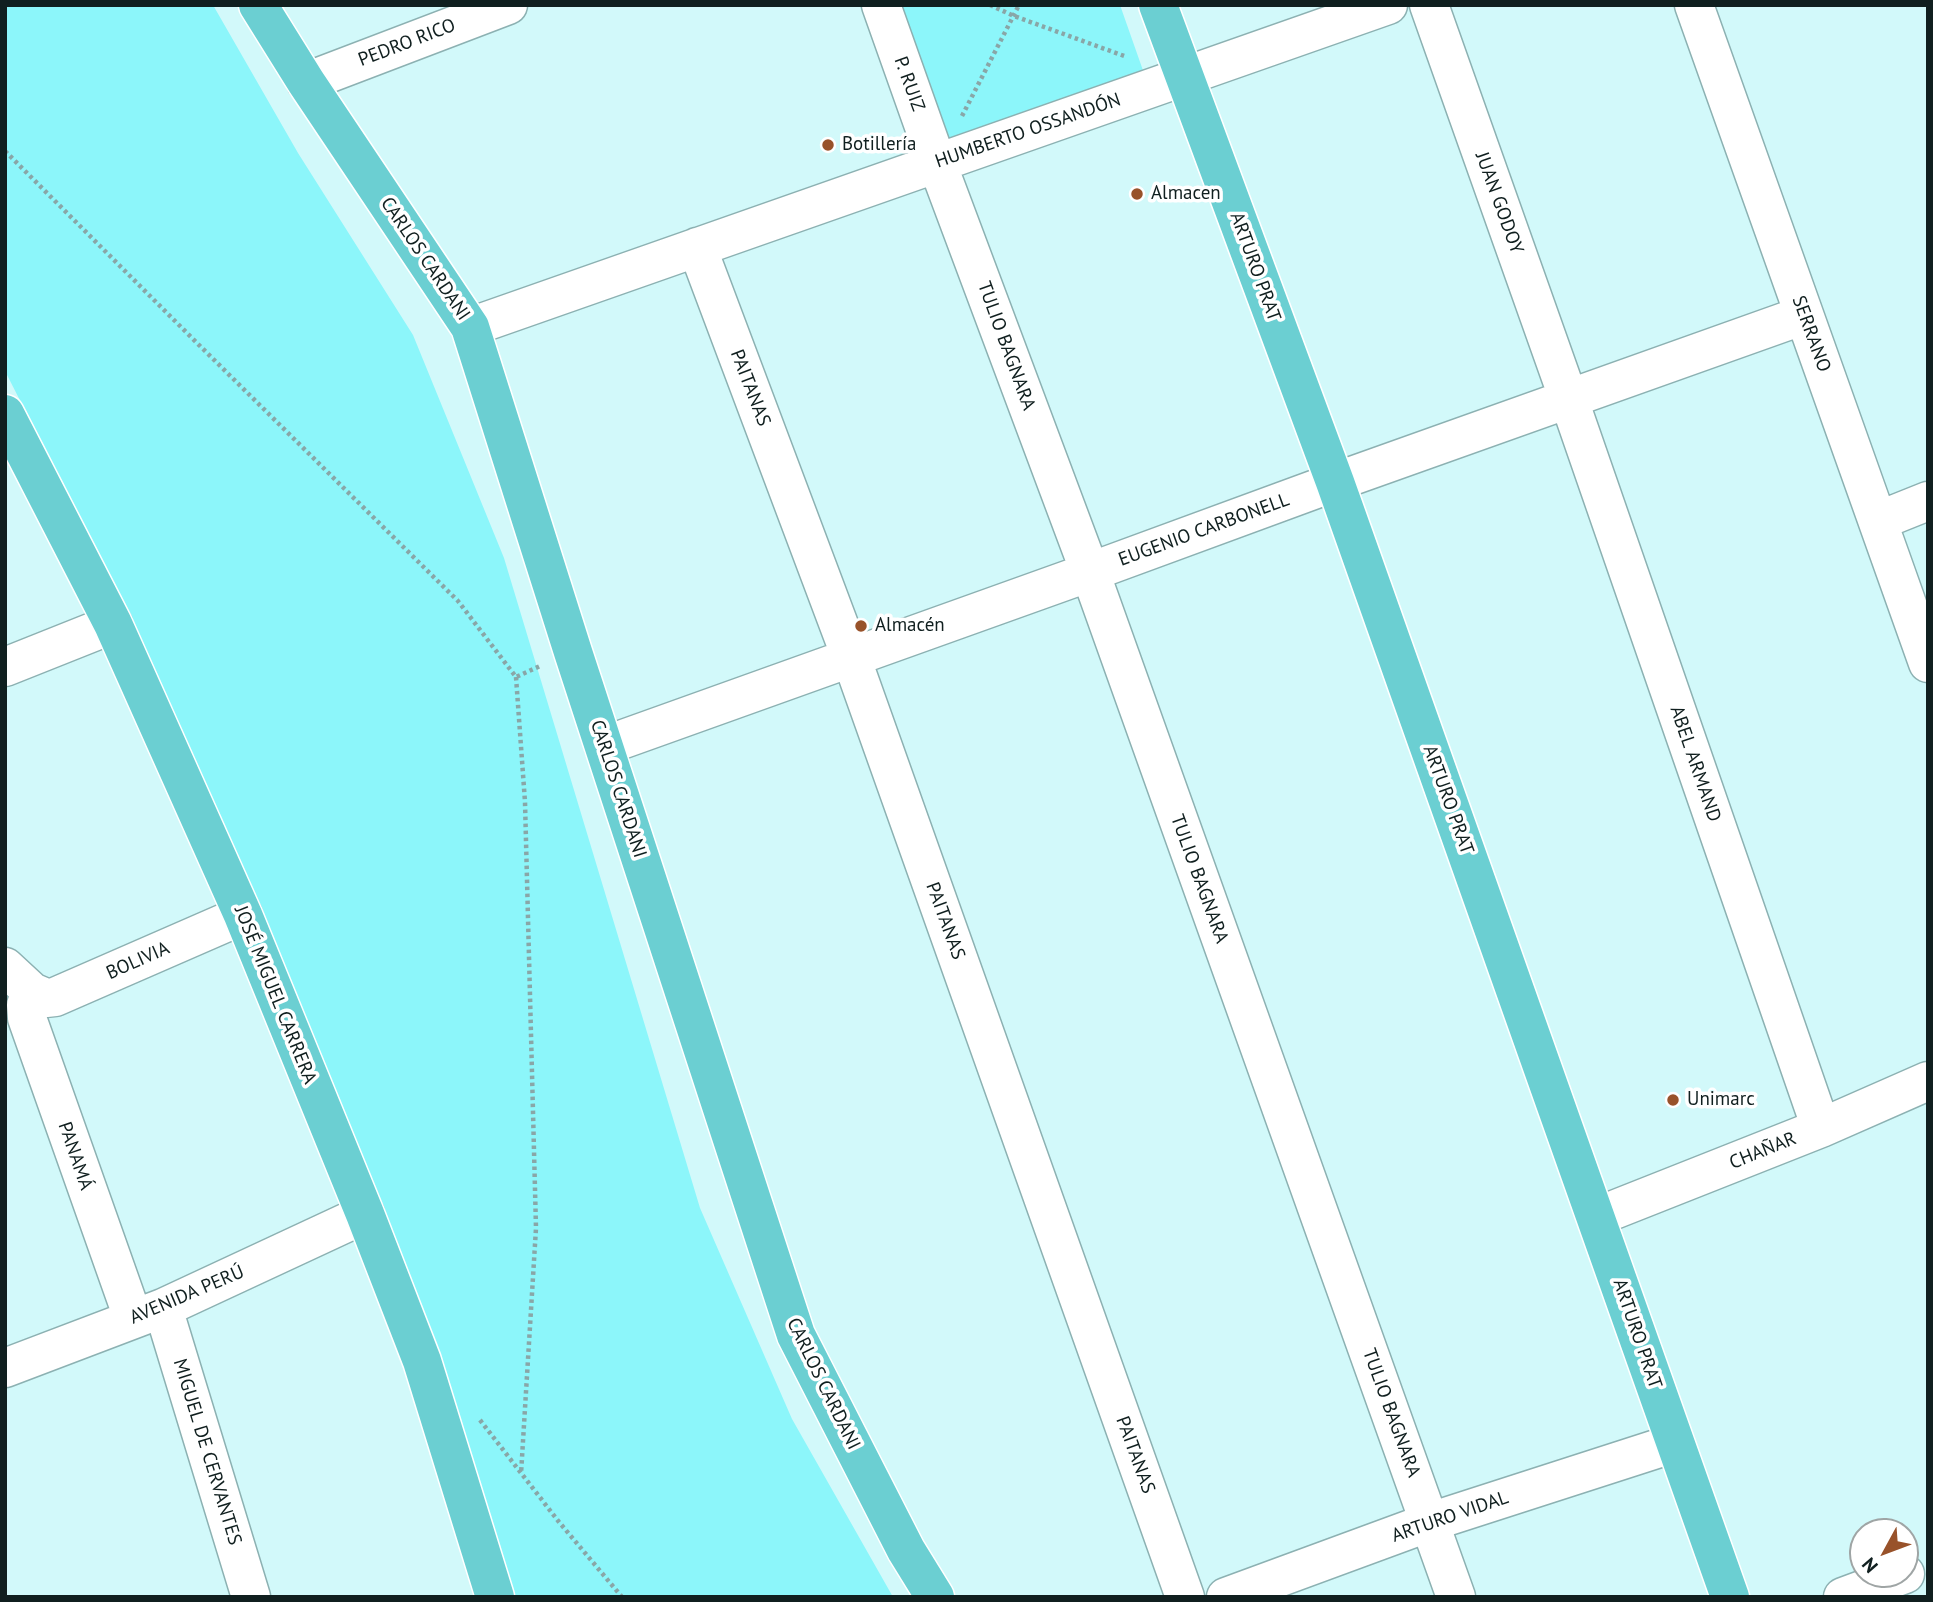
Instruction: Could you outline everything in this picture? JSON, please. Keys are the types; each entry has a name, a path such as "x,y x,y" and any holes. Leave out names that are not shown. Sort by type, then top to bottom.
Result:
{"main road":[{"name":"CARLOS CARDANI","path":"258,5 306,82 470,327 796,1335 906,1550 935,1597"},
{"name":"ARTURO PRAT","path":"1158,5 1335,482 1730,1597"},
{"name":"JOSÉ MIGUEL CARRERA","path":"5,414 113,624 243,915 422,1361 495,1597"}],"street":[{"name":"PEDRO RICO","path":"306,82 508,5"},
{"name":"P. RUIZ","path":"881,5 937,163"},
{"name":"HUMBERTO OSSANDÓN","path":"470,327 1388,5"},
{"name":"JUAN GODOY","path":"1429,5 1569,400"},
{"name":"SERRANO","path":"1694,5 1928,663"},
{"name":"TULIO BAGNARA","path":"937,163 1090,572 1456,1597"},
{"name":"PAITANAS","path":"697,247 851,657 1185,1597"},
{"name":"EUGENIO CARBONELL","path":"604,746 1804,315"},
{"name":"ABEL ARMAND","path":"1569,400 1821,1128"},
{"path":"1878,521 1928,501"},
{"path":"5,667 113,624"},
{"name":"BOLIVIA","path":"18,980 46,998 55,997 243,915"},
{"name":"PANAMÁ","path":"18,980 27,1018 148,1313"},
{"name":"CHAÑAR","path":"1596,1217 1821,1128 1928,1081"},
{"name":"AVENIDA PERÚ","path":"5,1368 148,1313 365,1214"},
{"name":"MIGUEL DE CERVANTES","path":"148,1313 251,1597"},
{"name":"ARTURO VIDAL","path":"1226,1597 1430,1522 1675,1443"},
{"path":"1843,1597 1867,1588"}],"path":[{"path":"990,5 1132,58"},
{"path":"937,163 1019,5"},
{"path":"5,151 458,601 516,677 525,802 536,1228 521,1474"},
{"path":"516,677 573,652"},
{"path":"472,1409 521,1474 622,1597"}],"shaded area":[{"path":"5,5 213,5 298,153 413,335 504,558 700,1208 792,1419 893,1597 515,1597 440,1355 383,1207 260,908 130,616 5,371"},
{"path":"899,5 1120,5 1146,79 949,147"}],"place":[{"name":"Botillería","path":"828,145"},
{"name":"Almacen","path":"1137,194"},
{"name":"Almacén","path":"861,626"},
{"name":"Unimarc","path":"1673,1100"}]}
